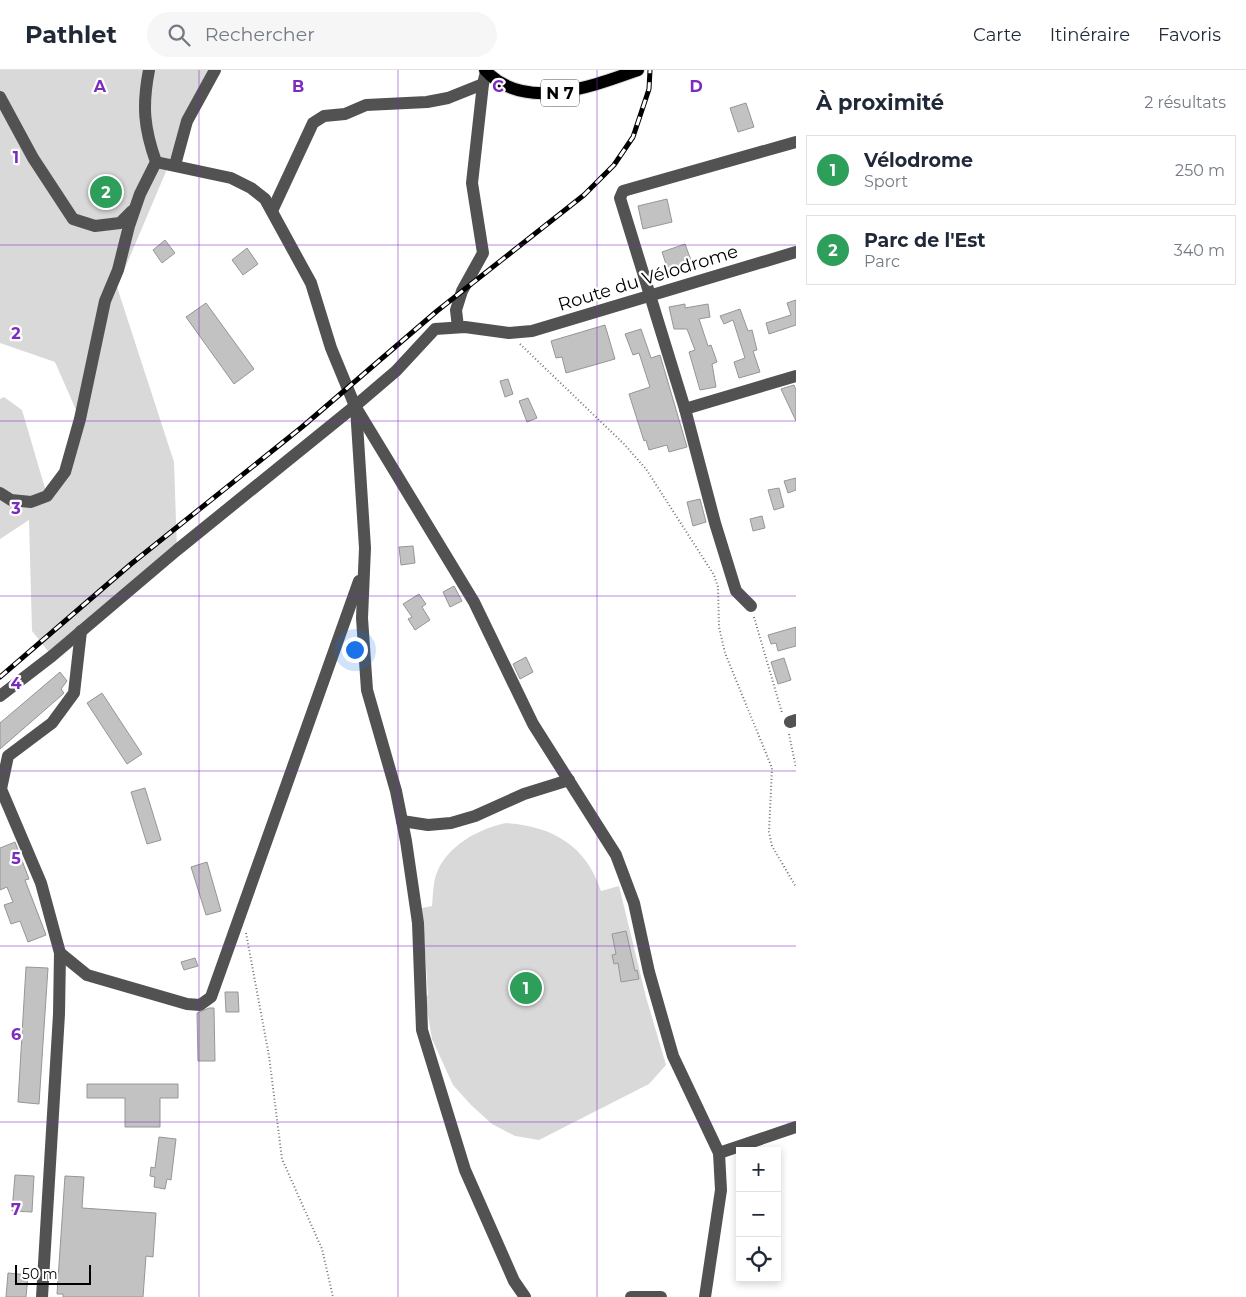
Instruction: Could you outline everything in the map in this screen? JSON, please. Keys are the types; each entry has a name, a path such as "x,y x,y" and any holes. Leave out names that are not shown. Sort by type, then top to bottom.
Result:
{"main road":[{"name":"N 7","path":"485,75 510,86 534,93 551,93 596,85 638,70"}],"street":[{"path":"0,493 11,500 31,502 47,496 65,472 80,419 104,301 118,270 134,209 156,162 148,139 144,116 149,70"},
{"path":"175,166 186,121 215,70"},
{"path":"272,211 313,123 324,116 345,114 366,105 427,102 448,98 485,75"},
{"path":"458,327 456,310 462,291 483,253 472,182 485,75"},
{"path":"0,97 33,158 73,219 95,226 120,223 134,209"},
{"path":"751,606 736,591 715,522 685,409 620,198 623,191 796,142"},
{"path":"156,162 231,178 265,199 311,283 331,348 355,406 474,602 533,724 616,855 634,903 649,972 673,1056 719,1153 721,1190 705,1297"},
{"name":"Route du Vélodrome","path":"0,696 355,406 396,371 435,329 458,327 509,333 532,330 649,297 796,252"},
{"path":"685,409 796,376"},
{"path":"355,406 365,548 362,571 362,618 368,690 396,790 402,821 418,923 422,1030 465,1170 514,1281 525,1297"},
{"path":"60,953 88,975 186,1004 200,1004 211,996 362,571"},
{"path":"42,1297 59,1014 60,953 41,883 1,789 8,756 52,723 74,693 81,631"},
{"path":"402,821 428,824 451,823 524,794 569,780"},
{"path":"719,1153 796,1127"},
{"path":"631,1297 661,1297"}],"path":[{"path":"509,333 624,444 646,469 714,575 718,587 719,627 725,652 772,768 769,832 772,846 796,887"},
{"path":"751,606 789,718 789,737 796,768"},
{"path":"245,930 269,1056 282,1159 322,1248 333,1297"}],"shaded area":[{"path":"0,70 209,70 117,287 174,462 177,550 52,656 32,631 29,520 0,539 0,399 4,397 22,410 47,495 65,472 80,419 55,362 0,343"},
{"path":"506,823 538,828 565,841 586,861 601,891 619,886 646,997 666,1065 649,1084 539,1140 515,1136 492,1124 453,1085 432,1039 425,997 428,995 422,908 432,906 436,875 447,855 464,840 474,834"}],"building":[{"path":"746,103 754,127 738,132 730,108"},
{"path":"667,199 672,222 643,229 638,206"},
{"path":"165,240 175,253 162,263 153,250"},
{"path":"685,244 692,263 668,270 662,252"},
{"path":"247,248 258,264 243,275 232,260"},
{"path":"796,300 796,325 769,334 766,323 791,315 787,303"},
{"path":"206,303 254,369 234,384 186,317"},
{"path":"685,304 685,308 708,304 710,317 699,319 708,346 711,345 717,362 712,364 716,387 700,390 689,352 695,350 687,329 674,329 669,307"},
{"path":"740,309 748,331 752,330 757,350 753,351 760,372 739,378 734,362 745,358 733,320 724,324 720,316"},
{"path":"605,325 615,359 566,373 562,357 556,358 551,341"},
{"path":"641,329 651,358 660,355 687,447 669,452 667,445 649,450 646,440 644,441 629,394 650,387 639,353 633,355 625,334"},
{"path":"508,379 513,394 505,397 500,381"},
{"path":"794,385 796,390 796,421 781,389"},
{"path":"528,398 537,418 527,422 519,401"},
{"path":"796,478 796,490 788,493 784,481"},
{"path":"779,488 784,507 774,510 768,490"},
{"path":"700,499 706,522 693,526 687,502"},
{"path":"762,516 765,528 753,531 750,519"},
{"path":"413,546 415,563 401,565 399,547"},
{"path":"454,586 462,601 450,607 443,592"},
{"path":"419,594 426,604 422,607 430,620 415,630 408,619 412,617 403,604"},
{"path":"796,627 796,646 778,651 776,643 771,644 768,635"},
{"path":"526,657 533,672 520,679 513,664"},
{"path":"784,658 791,680 778,684 771,662"},
{"path":"60,672 67,681 61,689 64,693 0,749 0,723"},
{"path":"102,693 142,754 127,764 87,703"},
{"path":"145,788 161,840 147,844 131,792"},
{"path":"15,842 29,879 25,880 46,935 28,942 20,921 11,924 4,905 13,902 7,887 0,890 0,848"},
{"path":"207,862 221,911 206,915 191,867"},
{"path":"626,931 635,971 637,970 639,979 621,982 618,963 614,964 612,955 616,954 612,934"},
{"path":"195,958 198,966 184,970 181,962"},
{"path":"26,967 48,968 39,1104 18,1102"},
{"path":"225,992 238,992 239,1012 226,1012"},
{"path":"214,1008 215,1061 198,1061 197,1013"},
{"path":"87,1084 178,1084 178,1098 160,1098 160,1127 125,1127 125,1098 87,1098"},
{"path":"159,1137 176,1139 171,1180 167,1179 165,1189 154,1187 155,1177 150,1176 151,1167 155,1168"},
{"path":"15,1175 34,1176 32,1212 12,1211"},
{"path":"65,1176 84,1177 82,1208 156,1213 153,1257 146,1256 143,1297 63,1297 63,1294 57,1294"},
{"path":"8,1273 28,1275 26,1297 6,1297"}],"railway":[{"path":"0,677 131,564 302,427 437,311 584,195 614,165 633,137 649,89 650,70"}],"place":[{"name":"Parc de l'Est","path":"106,192"},
{"name":"Vélodrome","path":"526,988"}]}
